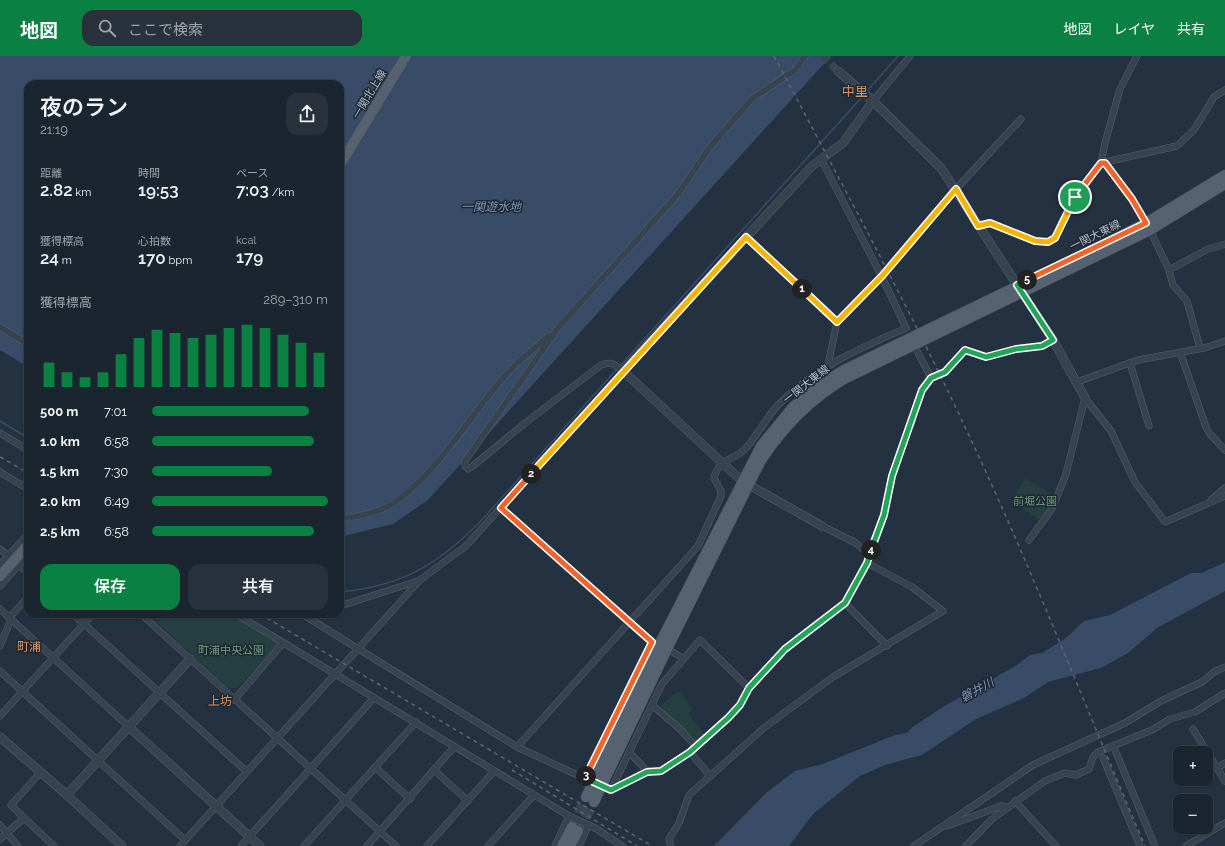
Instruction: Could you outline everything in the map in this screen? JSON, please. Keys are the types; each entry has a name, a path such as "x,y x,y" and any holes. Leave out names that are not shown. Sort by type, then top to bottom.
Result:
{"main road":[{"name":"一関北上線","path":"344,158 406,56"},
{"name":"一関大東線","path":"1148,226 1225,175"},
{"name":"一関大東線","path":"745,483 772,444 808,405 826,390 844,379 1020,289 1148,226 1225,184"},
{"name":"一関大東線","path":"590,800 659,646 745,483 761,446 781,421 793,407 825,382 844,370 1020,289"},
{"path":"0,576 24,549"},
{"path":"562,846 575,829 570,846"}],"street":[{"path":"344,517 366,514 384,508 397,501 414,486 443,454 504,376 558,328 678,194 710,147 752,98 795,70 805,56"},
{"path":"180,846 420,580 467,544 501,508 622,370 811,167 843,143 873,101 910,56"},
{"path":"978,226 990,223 1035,241 1048,242 1055,238 1075,197 1103,163 1105,143 1120,89 1137,56"},
{"path":"838,71 873,101 941,168 1053,340 1085,398 1110,431 1135,482 1163,520 1165,522 1225,496"},
{"path":"1103,163 1177,146 1194,130 1214,97 1225,90"},
{"path":"828,364 837,322 882,276 956,189 1021,119"},
{"path":"517,747 698,546 721,496 721,492 714,478 722,463 742,452 779,404 828,364 850,352 906,328 882,276 821,159"},
{"path":"1103,163 1132,199 1148,226 1169,270 1173,285 1187,301 1200,348"},
{"path":"746,237 837,322"},
{"path":"1169,270 1208,249 1225,244"},
{"path":"0,327 24,342"},
{"path":"558,328 465,461 465,466 468,468 601,365 609,362 614,363 745,483 822,526 856,543 869,556"},
{"path":"308,618 517,747 585,779 610,789 647,772 659,772 696,747 737,709 749,688 785,649 845,603 867,563 884,515 892,476 922,391 931,378 945,372 965,350 986,357 1016,349 1042,346 1053,340"},
{"path":"1076,382 1130,363 1225,341"},
{"path":"914,344 931,378"},
{"path":"1180,352 1206,427 1210,434 1225,450"},
{"path":"1130,363 1149,426"},
{"path":"1029,540 1052,509 1066,474 1085,398"},
{"path":"0,433 24,448"},
{"path":"0,472 24,487"},
{"path":"1205,505 1225,488"},
{"path":"501,508 629,623 659,646 683,658"},
{"path":"0,565 24,539"},
{"path":"0,549 24,570"},
{"path":"0,586 24,559"},
{"path":"671,846 669,839 679,823 687,798 710,776 776,719 833,677 887,646 943,611 912,587 867,563"},
{"path":"344,605 420,580"},
{"path":"0,646 10,619 24,602"},
{"path":"845,603 887,646"},
{"path":"0,609 260,846"},
{"path":"77,618 246,772"},
{"path":"0,716 89,618"},
{"path":"145,618 396,846"},
{"path":"242,618 416,722 454,747 569,816 595,828 622,846"},
{"path":"610,789 662,684 700,640 749,688"},
{"path":"234,700 283,643"},
{"path":"585,779 659,646"},
{"path":"67,795 190,659"},
{"path":"914,846 1033,765 1125,724 1161,701 1202,682 1214,672 1225,667"},
{"path":"0,672 185,840"},
{"path":"966,846 992,819 1015,801 1054,776 1065,773 1076,775 1082,773 1089,768 1093,757 1098,752 1152,730 1170,718 1195,712 1225,693"},
{"path":"241,846 374,698"},
{"path":"652,705 680,729 696,747"},
{"path":"304,846 416,722"},
{"path":"1193,729 1225,781"},
{"path":"0,737 67,795 122,846"},
{"path":"367,846 410,799 454,747"},
{"path":"1115,750 1155,846"},
{"path":"629,752 647,772"},
{"path":"690,752 710,776"},
{"path":"1103,758 1140,846"},
{"path":"1217,768 1225,763"},
{"path":"375,767 410,799"},
{"path":"434,770 468,801"},
{"path":"427,846 494,771"},
{"path":"40,773 11,805 54,846"},
{"path":"488,846 534,795"},
{"path":"1015,801 1056,846"},
{"path":"944,826 953,825 1001,806 1008,807"},
{"path":"554,846 569,816"},
{"path":"0,839 24,818"},
{"path":"1186,846 1225,823"},
{"path":"0,825 18,846"},
{"path":"579,846 588,826"}],"green space":[{"name":"前堀公園","path":"1025,478 1060,499 1045,523 1011,502"},
{"name":"町浦中央公園","path":"152,618 237,618 279,643 237,688 229,688"},
{"path":"678,691 693,709 688,714 705,735 695,742 660,706"}],"water":[{"name":"一関遊水地","path":"0,56 831,56 428,500 393,524 344,536 344,80 24,80 24,365 0,350"},
{"name":"磐井川","path":"1225,562 1225,591 1157,628 1128,653 1101,668 1048,682 1024,698 976,719 922,755 885,765 860,776 813,814 789,846 714,846 767,792 795,771 823,764 895,735 907,733 911,728 943,707 1017,665 1030,655 1042,653 1066,638 1084,621 1110,615 1191,573 1202,573"}],"waterway":[{"path":"867,91 898,56"},
{"path":"620,366 863,96"},
{"path":"344,591 381,585 399,579 432,562 448,551 479,523 617,369"},
{"path":"0,421 24,436"}],"tunnel":[{"path":"822,56 838,71"},
{"path":"572,827 586,797"},
{"path":"578,831 594,802"}],"railway":[{"path":"774,56 896,287 943,380 1035,583 1145,846"},
{"path":"0,457 24,471"},
{"path":"267,618 652,846"},
{"path":"512,770 637,846"}],"district":[{"name":"中里","path":"855,91"},
{"name":"町浦","path":"29,647"},
{"name":"上坊","path":"220,701"}],"route":[{"path":"1101,163 1105,163 1123,185 1146,223 1017,285 1053,340 1042,346 1016,349 986,357 965,350 945,372 931,378 922,391 903,444 892,476 884,515 867,563 845,603 785,649 749,688 737,709 690,752 659,772 647,772 639,775 611,790 585,778 652,642 501,508 623,371 746,237 837,322 882,276 956,189 978,226 990,223 1035,241 1048,242 1055,238 1075,197 1096,168 1101,163"}]}
